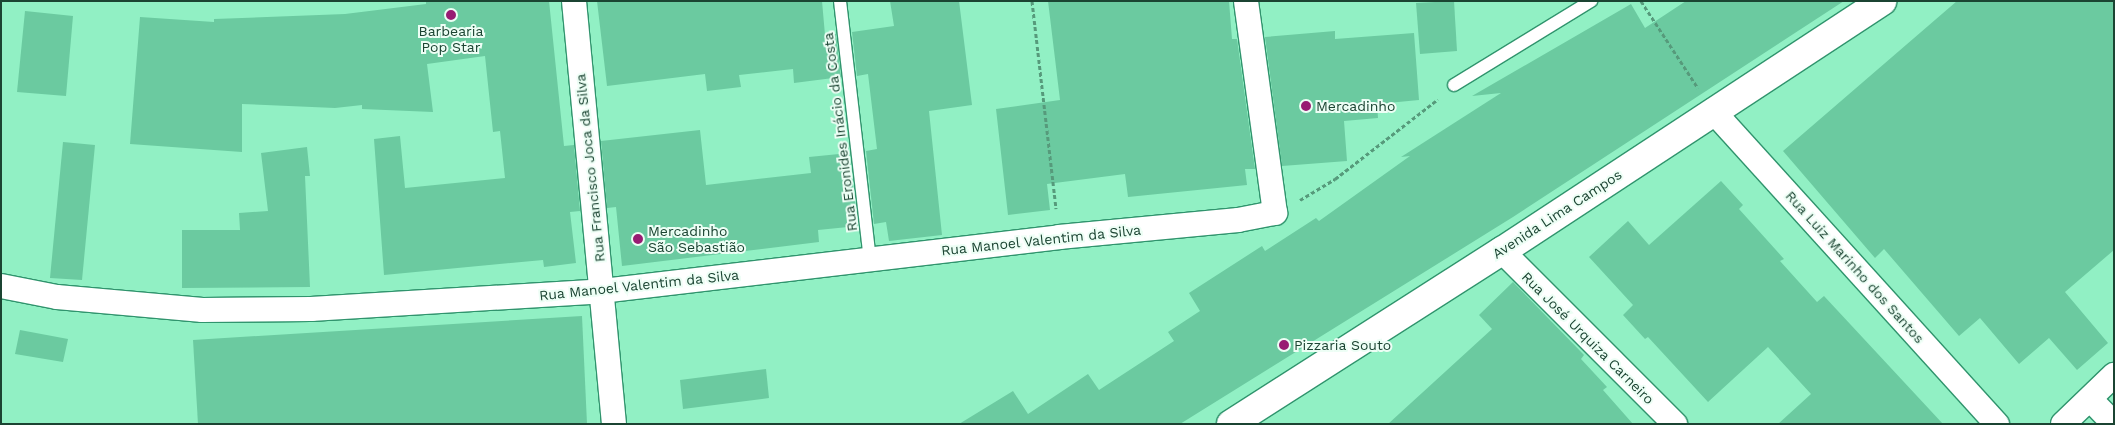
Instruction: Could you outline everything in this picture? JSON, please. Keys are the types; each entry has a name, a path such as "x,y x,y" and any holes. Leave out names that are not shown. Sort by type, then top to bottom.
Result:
{"main road":[{"name":"Avenida Lima Campos","path":"1231,424 1502,251 1882,1"}],"street":[{"name":"Rua Francisco Joca da Silva","path":"574,1 614,424"},
{"path":"1246,1 1275,213"},
{"name":"Rua Luiz Marinho dos Santos","path":"1713,111 1997,424"},
{"name":"Rua Manoel Valentim da Silva","path":"1,286 57,296 202,310 311,309 602,291 1059,237 1238,220 1275,213"},
{"name":"Rua José Urquiza Carneiro","path":"1502,251 1675,424"},
{"path":"2063,424 2114,375"},
{"path":"2090,399 2114,424"}],"lane":[{"name":"Rua Eronides Inácio da Costa","path":"840,1 870,259"},
{"path":"1454,85 1591,1"}],"path":[{"path":"1032,1 1059,237"},
{"path":"1641,1 1713,111"},
{"path":"1275,213 1335,179 1454,85"}],"building":[{"path":"426,1 549,1 564,146 574,145 580,211 570,212 576,263 544,267 543,260 384,275 374,139 400,136 405,188 505,178 500,131 493,132 485,56 427,64 433,112 362,109 362,105 335,108 242,104 242,152 130,144 140,17 214,22 214,19 345,14 426,4"},
{"path":"597,1 822,1 825,35 836,34 841,77 794,83 793,69 739,75 741,87 707,91 705,74 607,86"},
{"path":"890,1 959,1 972,105 929,111 942,235 889,241 886,222 874,224 866,151 877,149 868,74 857,76 852,32 894,26"},
{"path":"1048,1 1229,1 1232,39 1237,39 1255,169 1245,169 1247,185 1128,197 1125,174 1047,184 1050,210 1008,215 996,109 1060,100"},
{"path":"1454,1 1457,51 1420,54 1416,3"},
{"path":"1686,1 1844,1 1513,217 1180,424 959,424 1013,391 1028,414 1088,374 1099,390 1174,341 1168,332 1200,311 1189,293 1262,246 1265,251 1316,218 1319,221 1410,156 1401,157 1501,93 1472,96 1631,4 1645,28"},
{"path":"1957,1 2114,1 2114,250 2065,292 2108,343 2077,370 2049,338 2019,364 1980,318 1959,336 1884,249 1875,258 1783,151"},
{"path":"25,11 73,16 66,96 17,92"},
{"path":"1335,31 1335,39 1414,33 1419,100 1377,104 1378,118 1344,121 1347,161 1282,166 1265,37"},
{"path":"700,130 706,185 811,173 809,157 849,153 858,226 818,230 819,242 622,266 616,207 607,208 601,141"},
{"path":"63,142 95,145 82,280 50,278"},
{"path":"307,147 310,176 305,176 310,287 182,288 182,230 240,230 239,213 268,211 261,153"},
{"path":"1721,181 1743,205 1739,209 1784,259 1780,261 1817,302 1824,296 1943,424 1778,424 1811,394 1768,347 1708,402 1648,337 1645,339 1623,315 1633,305 1589,257 1628,221 1649,245"},
{"path":"1513,282 1584,355 1581,359 1607,387 1603,390 1633,424 1388,424 1492,329 1479,315"},
{"path":"582,316 587,424 198,424 193,340"},
{"path":"20,330 68,339 63,362 15,354"},
{"path":"766,369 769,398 683,409 680,380"}],"place":[{"name":"Barbearia Pop Star","path":"451,15"},
{"name":"Mercadinho","path":"1306,106"},
{"name":"Mercadinho São Sebastião","path":"638,239"},
{"name":"Pizzaria Souto","path":"1284,345"}]}
